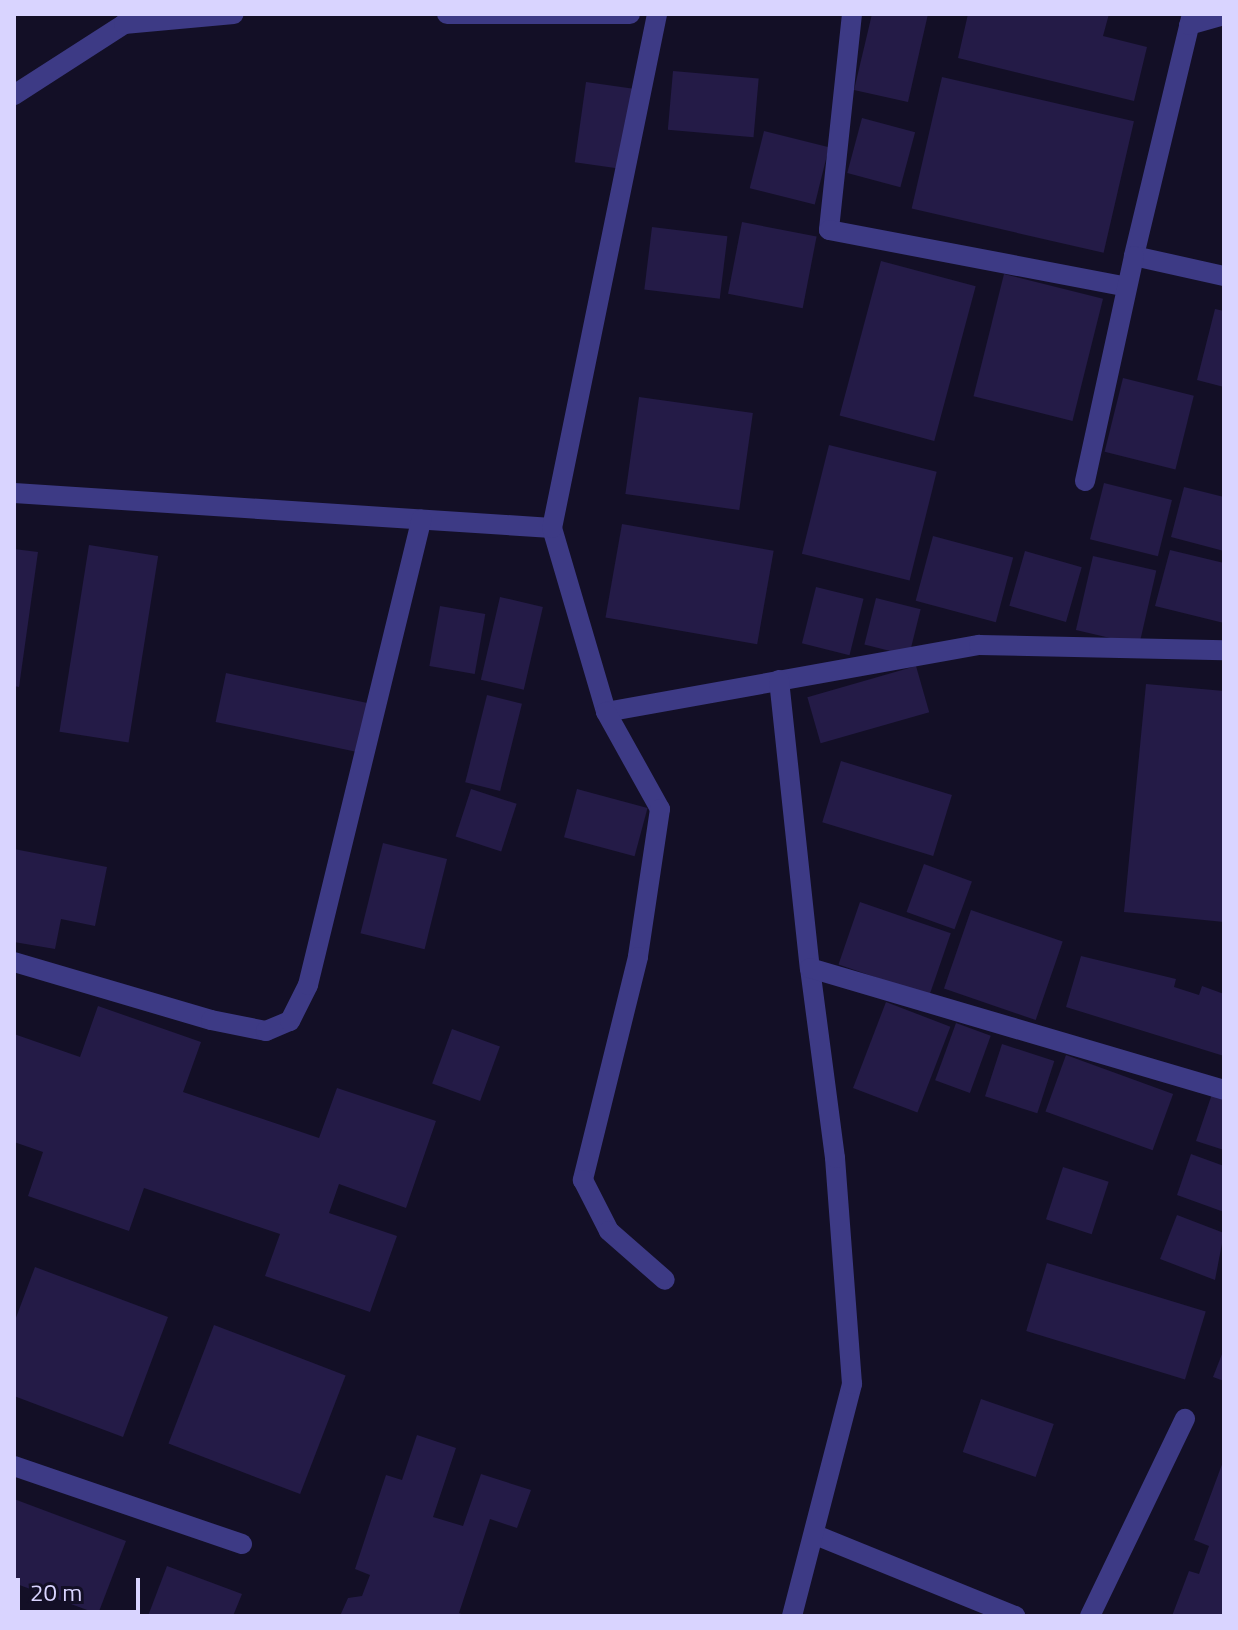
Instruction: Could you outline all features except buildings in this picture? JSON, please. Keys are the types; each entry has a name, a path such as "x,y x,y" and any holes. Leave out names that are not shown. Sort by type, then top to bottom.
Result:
{"street":[{"path":"14,95 126,19 234,14"},
{"path":"447,14 630,14"},
{"path":"657,14 552,528 606,712 660,809 638,957 583,1180 609,1231 665,1280"},
{"path":"852,14 829,230 1127,287"},
{"path":"1085,481 1134,256 1191,19 1224,15"},
{"path":"1134,256 1224,276"},
{"path":"14,493 552,528"},
{"path":"14,962 211,1020 266,1031 290,1021 308,985 421,520"},
{"path":"606,712 979,645 1224,650"},
{"path":"779,680 810,968 835,1158 852,1384 818,1536 792,1616"},
{"path":"810,968 1224,1090"},
{"path":"1090,1616 1185,1419"},
{"path":"14,1466 242,1544"},
{"path":"818,1536 1015,1616"}]}
